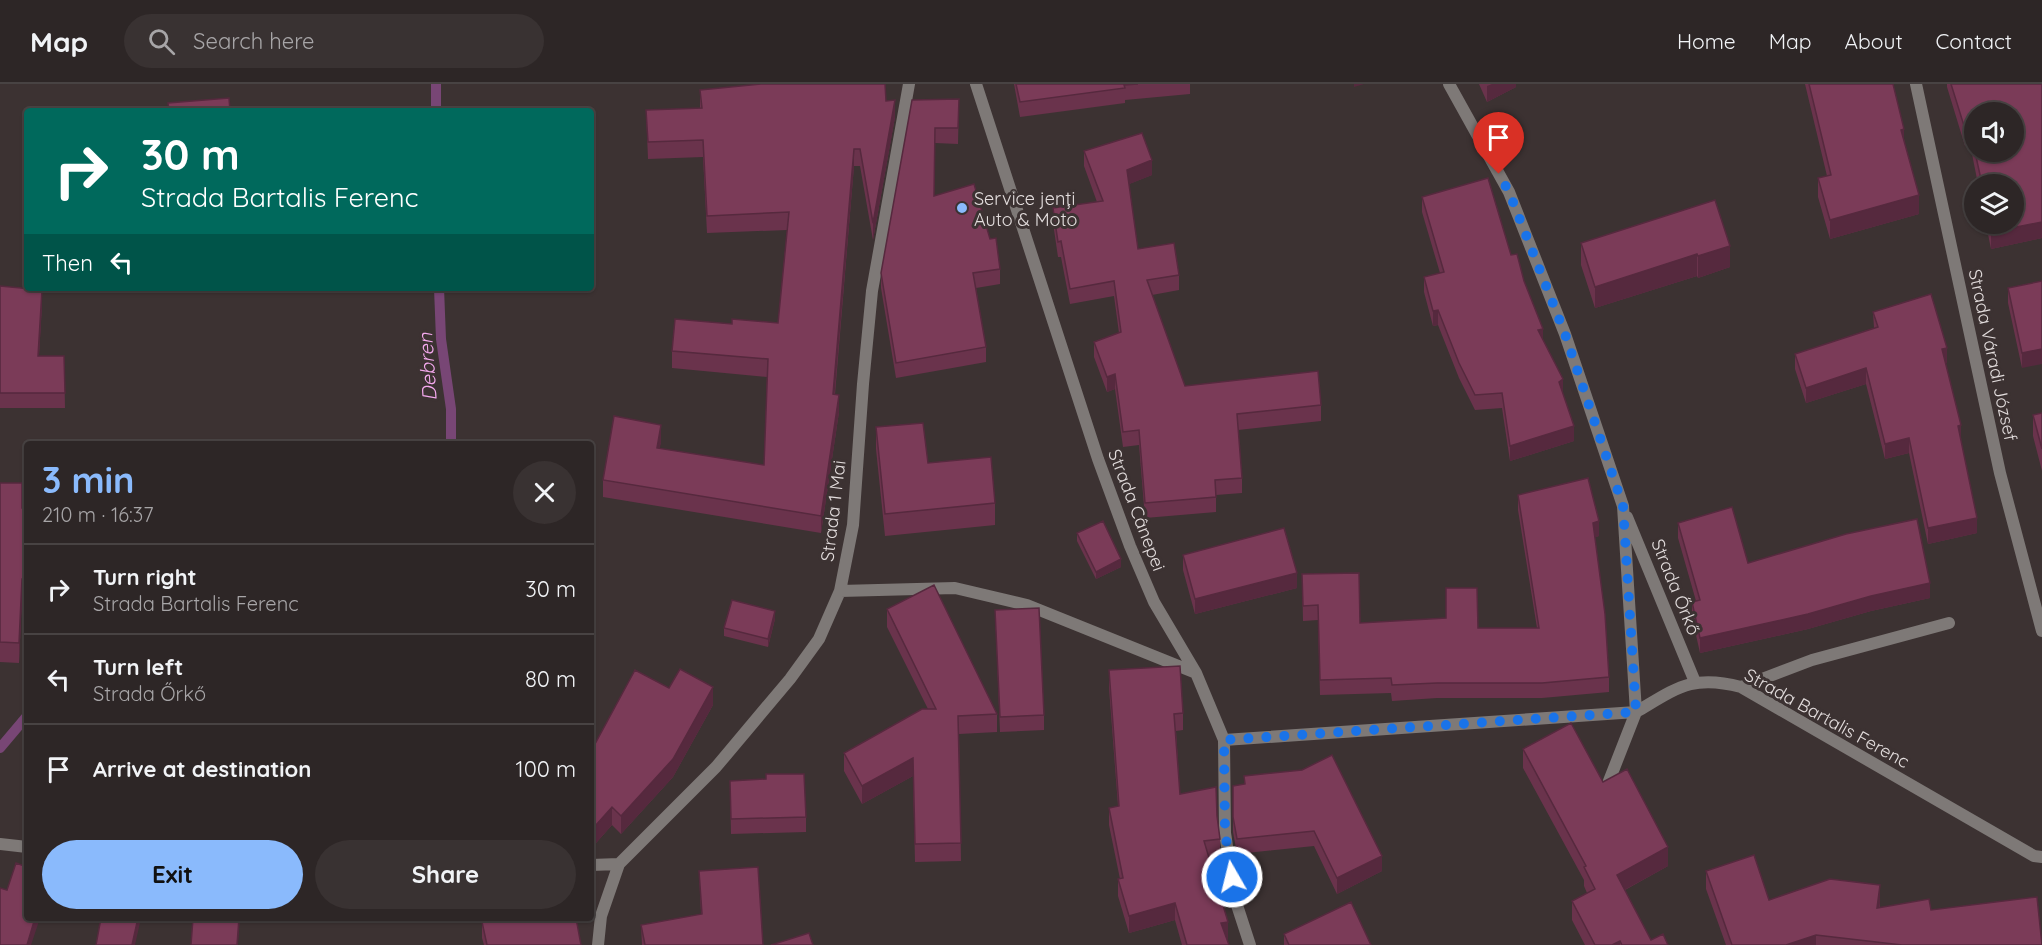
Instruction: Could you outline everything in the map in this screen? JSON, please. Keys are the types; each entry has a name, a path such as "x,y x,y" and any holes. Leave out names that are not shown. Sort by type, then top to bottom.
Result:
{"street":[{"name":"Strada 1 Mai","path":"619,864 716,767 790,679 819,639 840,591 853,525 862,384 872,291 909,84"},
{"name":"Strada Cânepei","path":"976,84 1098,459 1130,546 1154,602 1196,673 1224,740 1225,832 1235,899 1250,945"},
{"name":"Strada Őrkő","path":"1449,84 1509,192 1565,334 1623,506 1695,682"},
{"name":"Strada Váradi József","path":"1916,84 2000,473 2042,631"},
{"name":"Strada Őrkő","path":"1609,781 1636,712 1623,506"},
{"path":"840,591 955,588 1027,605 1196,673"},
{"path":"1741,687 1812,660 1950,623"},
{"name":"Strada Bartalis Ferenc","path":"1224,740 1636,712 1680,686 1695,682 1722,682 1741,687 2034,856 2042,858"},
{"path":"0,844 24,847"},
{"path":"594,865 619,864 601,916 597,945"}],"building":[{"path":"761,84 885,84 886,101 895,100 873,223 860,149 854,149 833,394 839,395 821,516 603,480 614,416 661,425 657,448 764,465 768,359 672,351 675,319 732,324 732,319 778,323 789,212 707,216 703,140 648,142 646,110 702,108 700,90"},
{"path":"1016,84 1138,84 1124,85 1125,88 1020,102"},
{"path":"1809,84 1893,84 1904,129 1901,130 1919,195 1830,220 1818,178 1831,175"},
{"path":"1951,84 2042,84 2042,222 2024,226 2024,174 1980,174 1977,162 2024,162 2024,102 1964,102 1964,126"},
{"path":"229,98 230,108 169,108 168,103"},
{"path":"959,99 958,128 935,128 934,196 974,184 990,239 996,238 1000,269 973,273 986,347 896,363 881,273 912,100"},
{"path":"1142,133 1152,160 1127,170 1138,249 1174,243 1179,275 1147,280 1185,386 1318,371 1321,405 1237,414 1242,478 1215,480 1216,497 1145,503 1139,430 1123,432 1115,374 1107,377 1094,342 1121,332 1114,281 1070,289 1061,241 1058,242 1053,208 1103,201 1084,151"},
{"path":"1488,178 1511,255 1517,254 1524,281 1543,329 1538,330 1563,379 1559,382 1574,426 1510,446 1502,393 1475,395 1459,363 1438,310 1433,311 1424,277 1444,272 1422,197"},
{"path":"1715,200 1730,246 1698,256 1697,254 1595,287 1581,243"},
{"path":"2042,281 2042,349 2022,353 2008,288"},
{"path":"0,286 24,288 24,291 42,291 38,356 64,356 65,393 0,393"},
{"path":"1931,294 1947,348 1942,349 1961,425 1958,426 1977,518 1928,528 1909,438 1885,444 1866,368 1806,388 1795,354 1878,327 1873,312"},
{"path":"2042,413 2042,449 2033,415"},
{"path":"923,423 928,463 991,457 995,503 885,514 876,427"},
{"path":"1588,478 1599,521 1593,523 1605,614 1609,677 1542,683 1392,685 1391,678 1320,680 1318,605 1303,606 1302,574 1359,573 1360,623 1446,618 1446,588 1477,588 1478,628 1539,628 1518,495"},
{"path":"0,483 22,483 24,579 22,579 19,643 0,642"},
{"path":"1732,507 1748,563 1846,534 1917,519 1930,583 1700,638 1692,602 1700,600 1678,523"},
{"path":"1103,521 1121,559 1096,572 1077,533"},
{"path":"1284,528 1297,573 1195,599 1183,555"},
{"path":"934,585 997,714 958,716 961,843 915,844 913,758 862,786 844,753 922,709 936,709 887,609"},
{"path":"732,600 775,611 768,639 724,628"},
{"path":"1039,608 1044,715 1000,717 995,610"},
{"path":"1180,666 1183,713 1174,714 1180,794 1216,787 1220,839 1204,841 1228,922 1221,923 1229,945 1187,945 1175,903 1129,916 1118,879 1123,878 1109,808 1119,806 1109,670"},
{"path":"680,669 713,687 673,759 621,816 612,807 596,825 594,823 594,740 596,742 635,670 669,688"},
{"path":"1571,723 1603,782 1627,769 1668,847 1617,875 1651,940 1663,934 1668,945 1622,945 1620,941 1612,945 1595,945 1572,901 1595,889 1584,867 1586,866 1523,749"},
{"path":"1332,755 1382,856 1337,878 1314,831 1237,839 1233,817 1233,786 1245,784 1244,776 1302,770"},
{"path":"766,774 804,774 806,817 731,819 730,781 766,779"},
{"path":"1754,855 1769,900 1830,879 1880,885 1877,908 1929,899 1931,910 2037,897 2042,945 1902,945 1816,935 1786,945 1732,945 1706,871"},
{"path":"16,863 24,866 24,921 34,921 27,945 0,945 0,888 7,890"},
{"path":"758,867 763,945 645,945 641,925 702,914 699,871"},
{"path":"1351,902 1371,945 1289,945 1284,934"},
{"path":"100,921 137,921 132,945 96,945"},
{"path":"193,921 239,921 237,945 191,945"},
{"path":"577,921 581,945 487,945 482,922"},
{"path":"809,933 813,945 771,945"}],"waterway":[{"name":"Debren","path":"436,84 436,108"},
{"name":"Debren","path":"439,291 441,339 451,409 451,441"},
{"name":"Debren","path":"0,748 24,720"}],"place":[{"name":"Service jenți Auto & Moto","path":"962,208"}],"route":[{"path":"1232,877 1225,832 1224,740 1636,712 1623,506 1565,334 1509,192 1499,174"}]}
